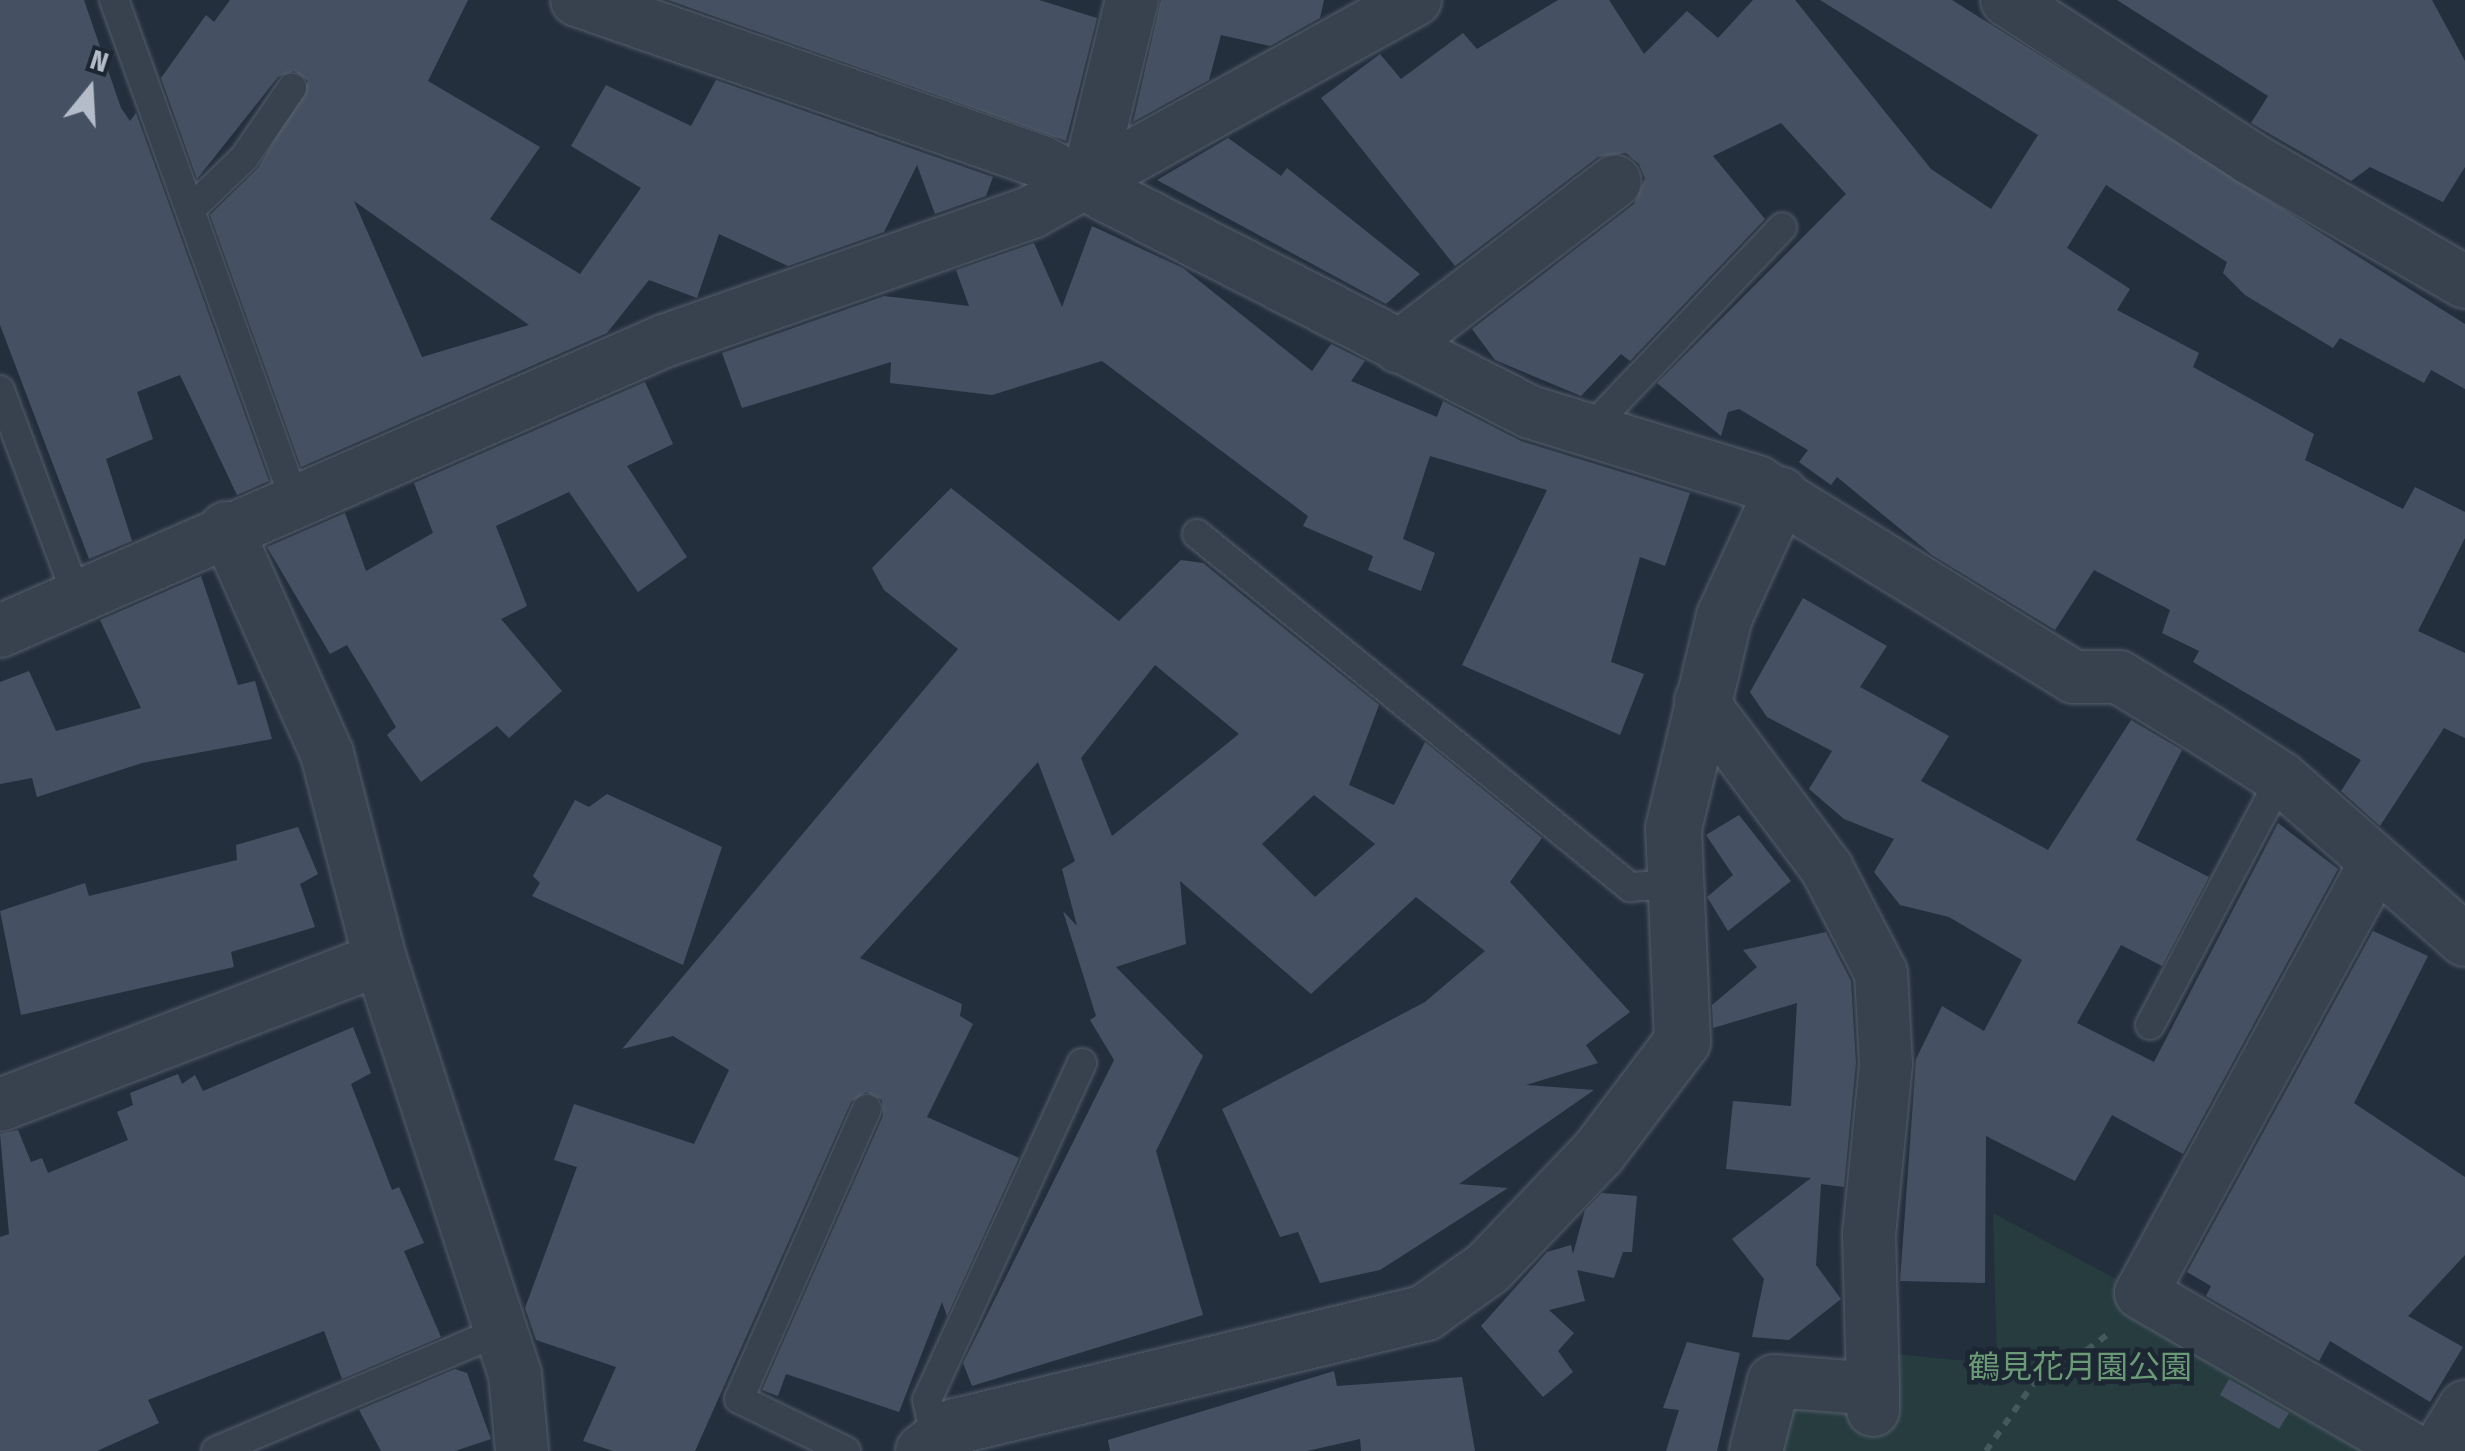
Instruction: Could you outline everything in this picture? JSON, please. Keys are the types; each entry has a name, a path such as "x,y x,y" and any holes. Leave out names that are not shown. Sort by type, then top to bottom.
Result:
{"street":[{"path":"576,0 855,93 1086,187 1530,412 1780,494 2074,676 2119,676 2281,778 2374,866 2465,940"},
{"path":"1086,187 1132,0"},
{"path":"0,631 80,602 226,528 664,341 1086,187 1415,0"},
{"path":"2007,0 2250,158 2465,282"},
{"path":"1399,347 1615,181"},
{"path":"929,1443 1366,1333 1426,1312 1488,1267 1598,1152 1682,1040 1673,828 1724,616 1780,494"},
{"path":"226,528 327,754 380,959 518,1392 522,1451"},
{"path":"1701,701 1827,869 1881,974 1886,1064 1869,1234 1873,1400 1774,1381 1756,1451"},
{"path":"2374,866 2142,1293 2440,1442"},
{"path":"0,1105 380,959"}],"lane":[{"path":"114,0 295,501"},
{"path":"191,208 244,158 292,88"},
{"path":"1589,430 1782,226"},
{"path":"0,390 80,602"},
{"path":"1197,534 1630,888 1677,884"},
{"path":"2150,1025 2281,778"},
{"path":"929,1443 927,1400 1082,1063"},
{"path":"846,1451 739,1400 867,1109"},
{"path":"216,1451 498,1332"}],"path":[{"path":"1986,1451 2052,1356 2086,1350 2114,1329 2151,1349 2172,1311"}],"green space":[{"name":"鶴見花月園公園","path":"1993,1213 2129,1286 2389,1451 1774,1451 1786,1404 1885,1353 1997,1364"}],"building":[{"path":"0,0 84,0 121,108 130,121 136,113 269,481 237,495 180,375 137,392 153,439 106,459 132,541 89,559 0,325"},
{"path":"230,0 468,0 428,81 540,147 490,219 580,274 641,188 571,146 606,85 691,126 716,80 993,177 986,196 935,214 917,165 884,232 788,266 719,234 697,298 649,280 607,333 301,467 210,215 258,168 308,81 294,71 278,77 197,179 161,78 206,15 214,22","holes":["354,201 529,325 422,357"]},
{"path":"668,0 1039,0 1097,18 1066,141"},
{"path":"1161,0 1324,0 1320,18 1270,46 1221,35 1209,80 1133,122"},
{"path":"1558,0 1609,0 1644,54 1687,11 1718,38 1753,0 1795,0 1931,169 1991,209 2038,135 1820,0 1952,0 2465,324 2465,389 2431,370 2424,383 2340,338 2333,348 2245,295 2223,273 2227,262 2106,185 2067,248 2130,289 2117,310 2199,353 2193,367 2314,434 2305,460 2403,509 2415,487 2465,512 2465,538 2418,631 2465,653 2465,738 2444,728 2380,826 2341,791 2361,760 2193,662 2199,651 2162,633 2170,610 2094,570 2055,630 1932,555 1837,477 1831,485 1799,462 1808,450 1739,409 1728,412 1721,436 1657,383 1846,194 1781,123 1713,156 1765,219 1630,361 1621,354 1581,396 1495,360 1472,329 1634,204 1645,178 1639,164 1626,153 1598,157 1455,266 1321,98 1380,54 1401,79 1463,33 1477,49"},
{"path":"2117,0 2432,0 2465,61 2465,167 2443,202 2370,167 2351,181 2251,123 2268,96"},
{"path":"1228,138 1281,176 1287,168 1420,274 1386,304 1157,180"},
{"path":"1092,226 1183,268 1312,371 1331,344 1365,361 1351,381 1437,417 1443,401 1521,441 1690,493 1665,566 1640,557 1611,662 1644,674 1620,735 1462,665 1547,490 1430,456 1403,539 1435,553 1421,591 1368,570 1373,556 1303,526 1308,516 1102,361 992,395 890,383 891,362 742,408 722,353 884,296 969,306 956,270 1034,243 1062,307"},
{"path":"645,382 673,444 627,466 687,557 638,592 569,492 496,526 527,606 501,619 562,691 509,738 497,726 421,782 387,735 396,727 347,645 330,654 267,547 345,513 366,571 433,533 414,483"},
{"path":"951,488 1119,621 1181,560 1203,563 1379,705 1349,785 1394,805 1425,742 1542,838 1510,882 1630,1012 1586,1045 1598,1063 1526,1085 1594,1090 1459,1184 1508,1188 1380,1270 1320,1283 1298,1232 1280,1237 1222,1109 1425,1002 1485,951 1416,897 1311,994 1180,881 1186,944 1116,967 1203,1056 1156,1151 1203,1315 972,1386 963,1363 1114,1060 1090,1020 1096,1016 1063,911 1077,926 1062,869 1075,861 1038,762 860,958 962,1004 960,1016 973,1024 927,1117 1019,1158 947,1316 942,1302 899,1412 786,1374 778,1396 762,1390 883,1116 882,1100 866,1092 851,1102 695,1451 613,1451 583,1441 616,1367 536,1340 525,1308 577,1167 554,1160 574,1104 694,1144 729,1070 673,1036 622,1049 958,649 884,590 872,568","holes":["1155,665 1239,734 1112,836 1081,758","1314,795 1375,844 1315,897 1262,844"]},
{"path":"201,576 238,685 255,681 272,739 142,763 37,797 32,778 0,784 0,682 29,671 56,731 141,708 100,620"},
{"path":"1803,598 1887,646 1860,687 1949,736 1921,781 2048,850 2131,720 2182,750 2136,840 2209,877 2162,966 2121,945 2077,1023 2154,1062 2278,823 2338,869 2183,1154 2112,1115 2075,1181 1986,1136 1985,1283 1900,1281 1916,1059 1942,1006 1984,1031 2022,960 1949,917 1900,905 1874,872 1894,839 1844,819 1809,789 1832,751 1767,717 1750,692"},
{"path":"607,794 722,847 683,965 532,896 540,883 533,876 575,800 589,807"},
{"path":"1739,815 1791,881 1728,931 1707,897 1733,875 1706,835"},
{"path":"298,827 318,874 300,884 315,927 231,952 234,967 21,1015 0,911 85,883 89,896 237,860 236,845"},
{"path":"2373,931 2428,956 2354,1103 2465,1177 2465,1255 2408,1316 2463,1347 2430,1402 2330,1341 2319,1361 2206,1296 2211,1286 2187,1272"},
{"path":"1826,932 1851,981 1856,1063 1844,1187 1821,1184 1816,1265 1841,1299 1789,1340 1752,1337 1764,1279 1732,1239 1811,1178 1726,1169 1733,1101 1791,1106 1797,1003 1713,1028 1712,1005 1757,967 1743,950"},
{"path":"353,1027 371,1073 351,1084 392,1190 399,1187 424,1243 404,1251 441,1337 342,1379 324,1331 148,1400 159,1423 97,1451 0,1451 0,1237 9,1234 0,1134 18,1130 31,1162 42,1158 48,1173 128,1140 117,1112 133,1105 130,1093 178,1074 182,1084 195,1075 203,1091"},
{"path":"1602,1193 1637,1196 1632,1252 1623,1252 1614,1278 1577,1270 1585,1301 1549,1310 1574,1333 1558,1351 1573,1372 1543,1397 1481,1326 1547,1252 1571,1245 1573,1254 1585,1210"},
{"path":"1687,1342 1740,1353 1717,1451 1666,1451 1679,1410 1663,1408"},
{"path":"455,1369 467,1373 491,1439 455,1451 381,1451 359,1410"},
{"path":"1334,1371 1337,1386 1462,1377 1475,1451 1361,1451 1360,1439 1307,1451 1110,1451 1108,1440"},
{"path":"2229,1379 2289,1413 2279,1429 2220,1395"}]}
